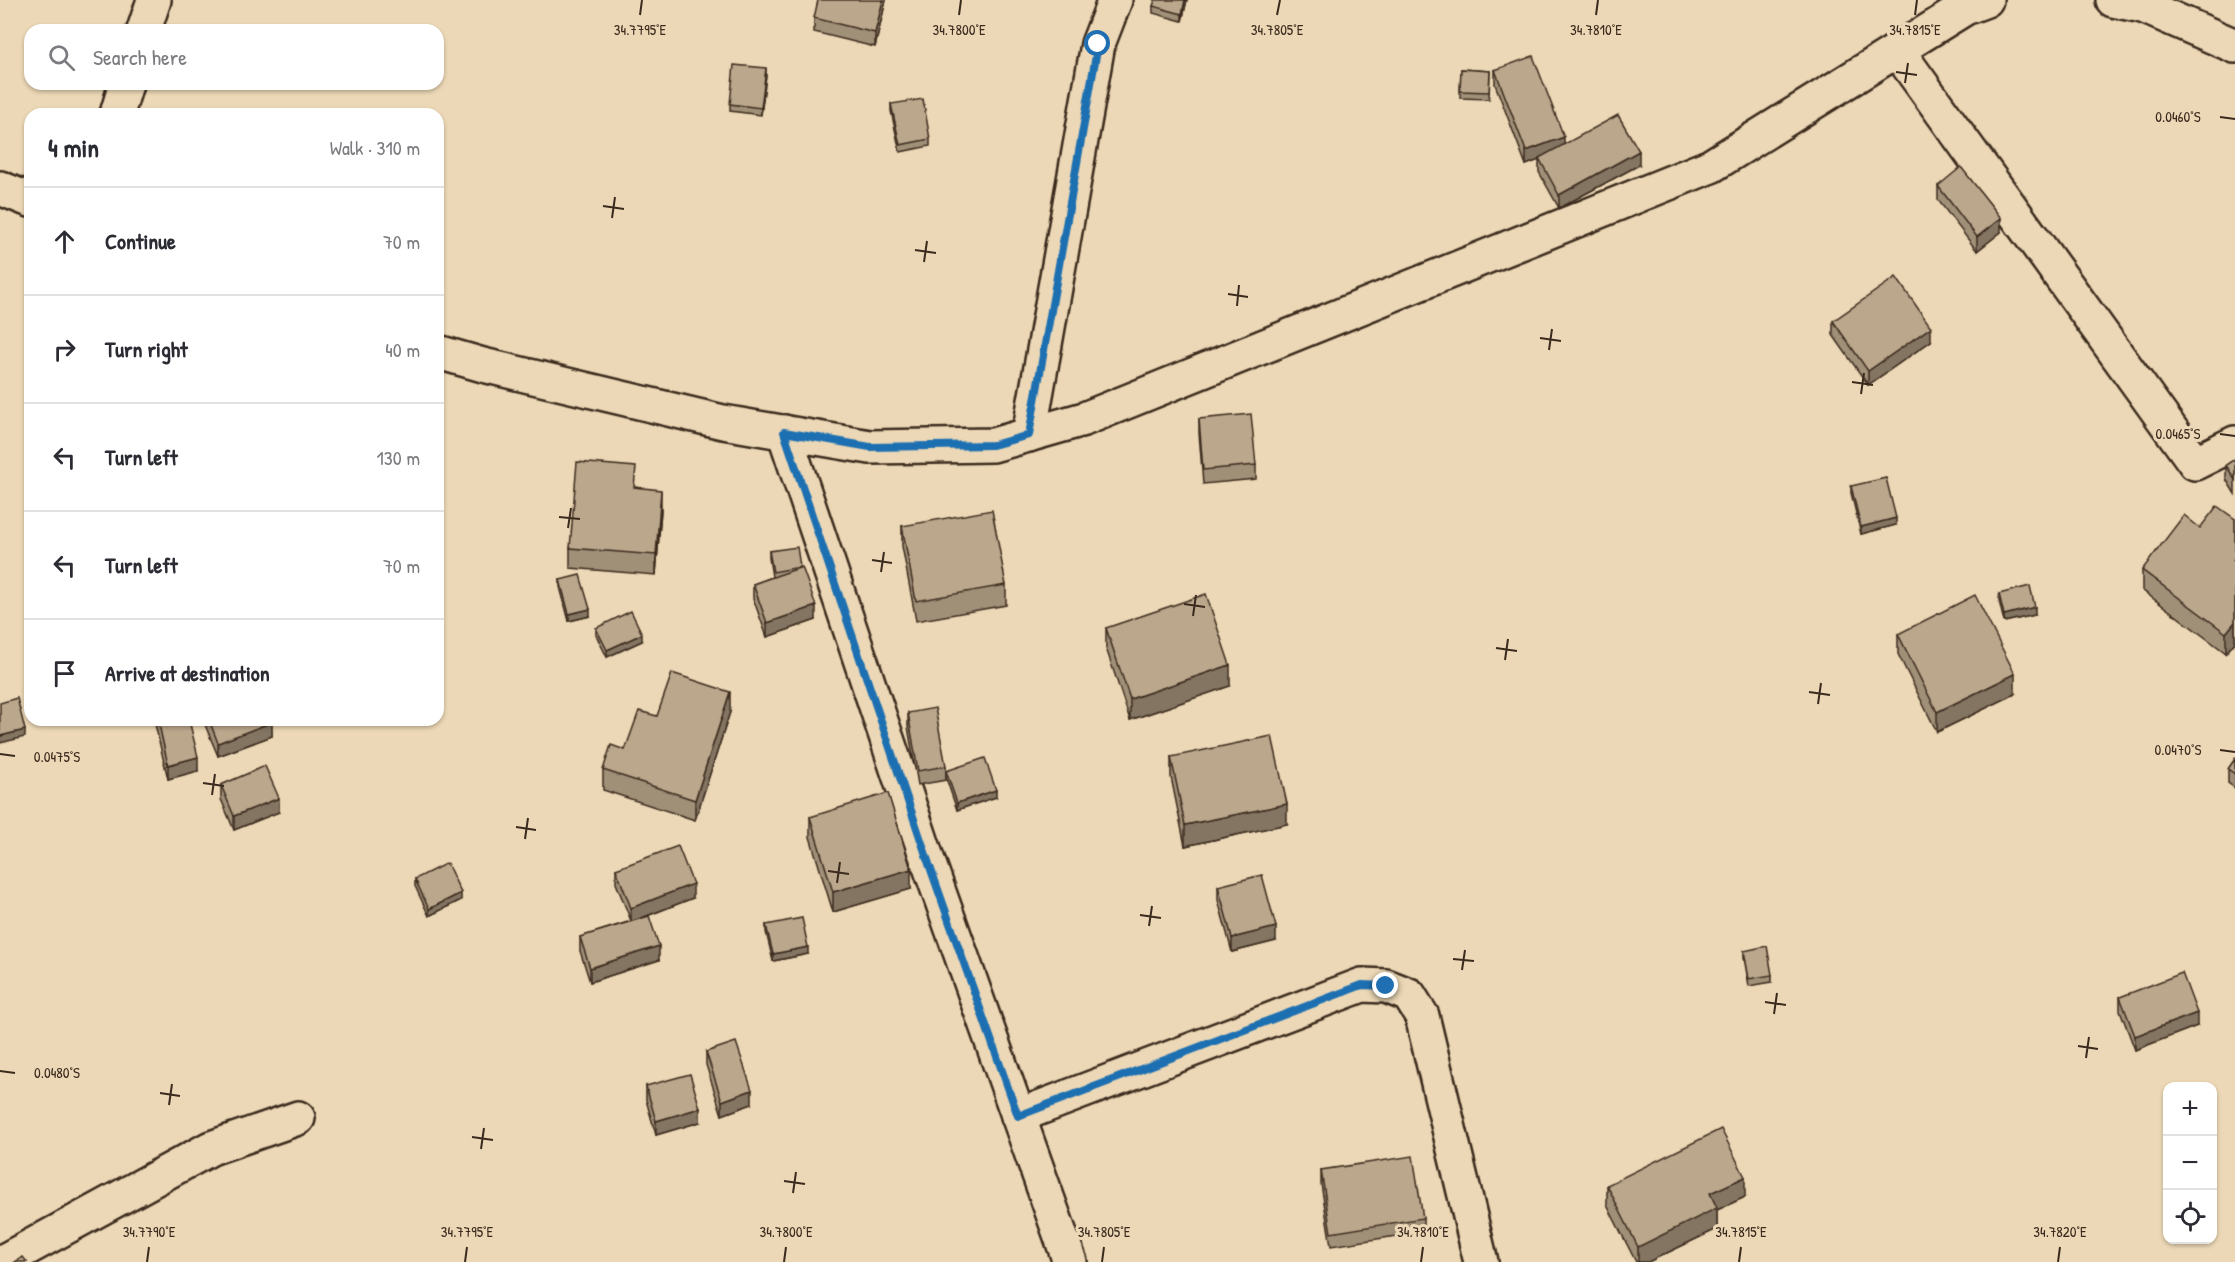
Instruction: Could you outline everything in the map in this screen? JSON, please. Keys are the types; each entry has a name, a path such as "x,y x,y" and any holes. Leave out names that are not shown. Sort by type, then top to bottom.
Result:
{"street":[{"path":"146,24 154,0"},
{"path":"1029,435 1098,44 1115,0"},
{"path":"444,354 723,422 870,447 993,445 1084,419 1711,166 1965,8 1986,0"},
{"path":"2132,2 2235,46"},
{"path":"1898,50 2195,463 2235,443"},
{"path":"119,108 124,90"},
{"path":"0,188 24,198"},
{"path":"784,432 929,864 1070,1262"},
{"path":"1018,1116 1362,985 1386,986 1408,995 1422,1016 1481,1262"},
{"path":"2,1262 211,1148 298,1118"}],"building":[{"path":"818,0 883,0 875,33 814,18"},
{"path":"1155,0 1185,0 1182,14 1153,6"},
{"path":"1533,56 1564,137 1526,151 1495,70"},
{"path":"734,65 766,68 761,108 730,104"},
{"path":"1461,69 1490,71 1489,92 1460,91"},
{"path":"923,99 930,139 900,145 891,104"},
{"path":"1618,115 1639,151 1559,195 1539,158"},
{"path":"1961,167 2001,218 1977,237 1938,186"},
{"path":"1896,277 1931,327 1868,371 1833,321"},
{"path":"1251,414 1256,465 1203,470 1199,419"},
{"path":"2235,459 2235,480 2226,465"},
{"path":"577,462 636,467 634,487 661,490 656,555 570,548"},
{"path":"1886,478 1896,518 1861,527 1851,486"},
{"path":"2217,506 2235,519 2235,558 2233,560 2235,562 2235,622 2226,633 2142,570 2184,515 2200,528"},
{"path":"992,510 1006,585 916,601 902,526"},
{"path":"797,547 800,567 773,572 769,551"},
{"path":"802,567 816,606 767,623 753,584"},
{"path":"580,575 590,609 569,614 560,580"},
{"path":"2030,586 2035,607 2004,615 1999,594"},
{"path":"1206,594 1230,665 1130,699 1106,628"},
{"path":"1975,595 2015,674 1937,712 1898,634"},
{"path":"631,611 642,634 607,650 596,628"},
{"path":"672,673 730,692 695,800 603,770 611,745 625,750 639,711 657,716"},
{"path":"17,698 25,730 0,736 0,703"},
{"path":"935,708 946,766 918,771 908,713"},
{"path":"159,726 190,726 198,757 168,765"},
{"path":"211,726 262,726 218,743"},
{"path":"1272,736 1287,804 1185,825 1171,757"},
{"path":"985,758 996,790 957,803 946,771"},
{"path":"2235,759 2235,774 2228,769"},
{"path":"265,766 279,798 234,816 221,785"},
{"path":"888,793 911,869 833,892 810,817"},
{"path":"678,846 693,884 631,908 616,869"},
{"path":"447,863 461,893 429,909 415,879"},
{"path":"1262,875 1276,927 1232,938 1218,886"},
{"path":"649,916 659,946 590,968 580,937"},
{"path":"802,918 808,947 773,954 766,925"},
{"path":"1767,946 1772,975 1749,979 1744,951"},
{"path":"2182,973 2197,1013 2135,1036 2120,997"},
{"path":"736,1042 752,1090 722,1101 706,1052"},
{"path":"690,1074 700,1108 656,1121 646,1086"},
{"path":"1721,1129 1745,1177 1710,1193 1717,1208 1638,1247 1607,1185"},
{"path":"1413,1156 1423,1218 1331,1233 1321,1170"},
{"path":"23,1257 27,1262 15,1262"}],"route":[{"path":"1098,44 1029,435 993,445 870,447 784,432 929,864 1018,1116 1362,985 1386,986"}]}
